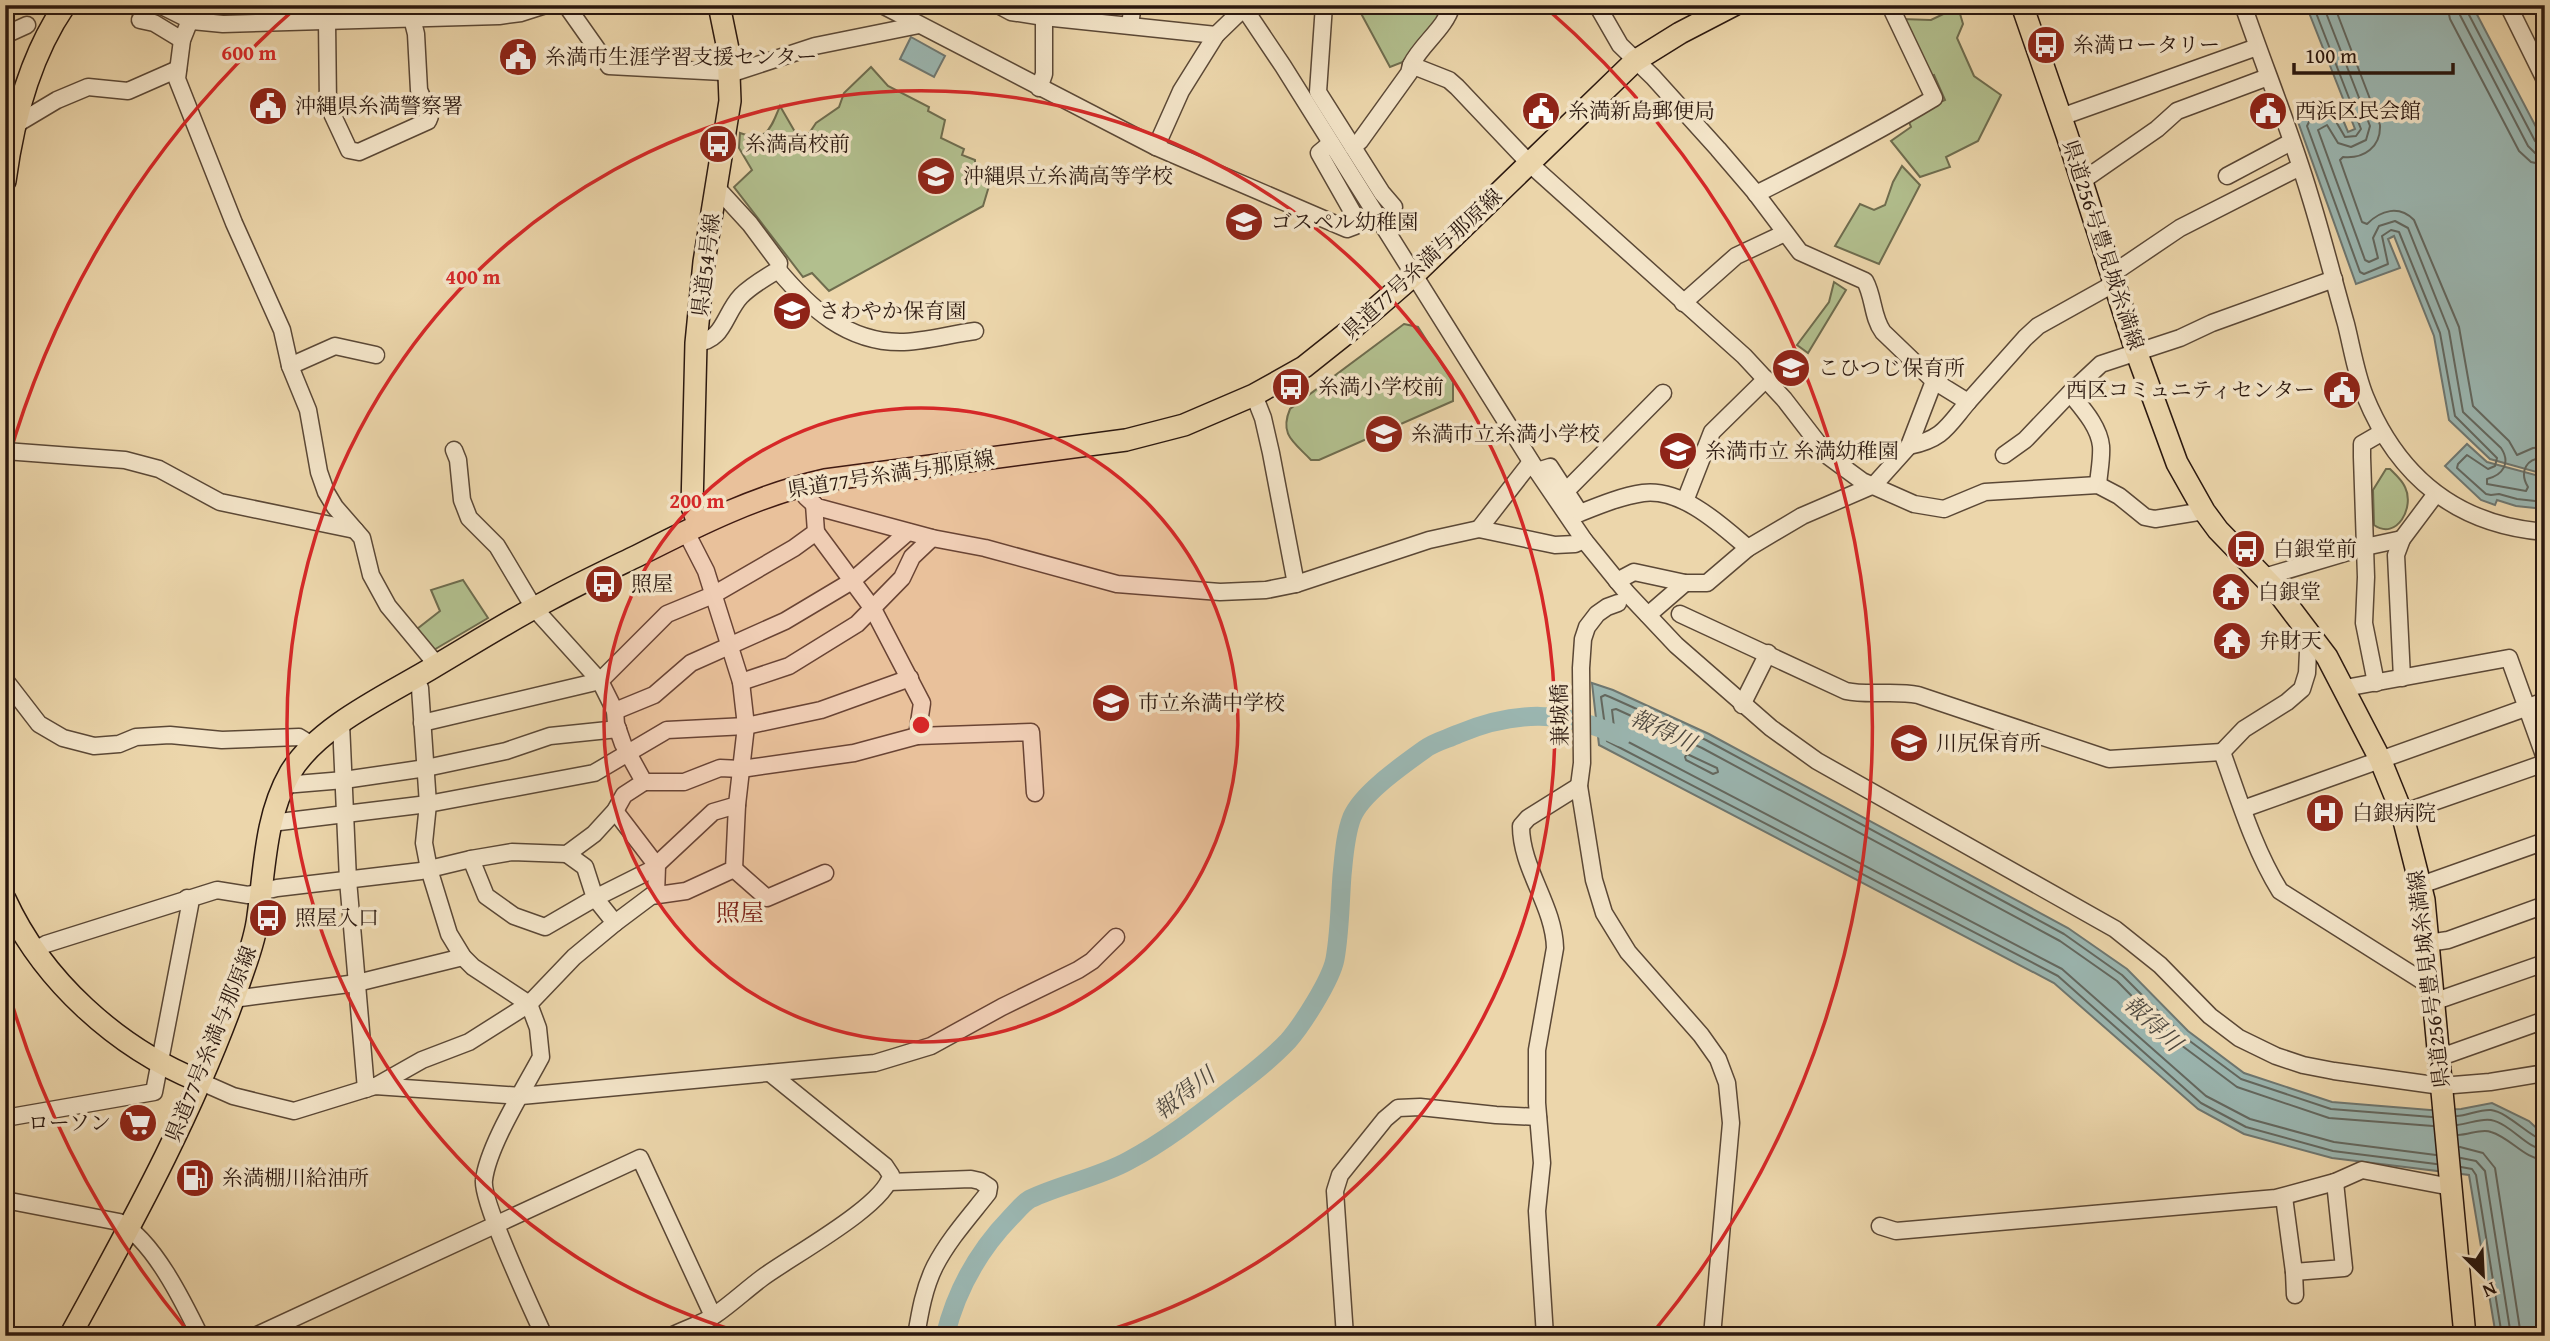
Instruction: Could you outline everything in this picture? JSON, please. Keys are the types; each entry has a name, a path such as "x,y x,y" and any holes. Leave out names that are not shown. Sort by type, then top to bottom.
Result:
{"main road":[{"path":"5,181 10,128 40,52 65,5"},
{"name":"県道54号線","path":"692,529 696,343 704,262 730,101 728,49 719,5"},
{"name":"県道77号糸満与那原線","path":"70,1336 129,1227 199,1081 233,999 253,940 271,823 284,785 312,745 341,723 534,608 692,529 758,500 802,485 854,476 1140,438 1184,425 1254,396 1287,378 1320,355 1413,275 1635,61 1700,13 1734,5"},
{"name":"県道256号豊見城糸満線","path":"2022,5 2136,351 2177,463 2218,530 2309,630 2345,688 2380,759 2402,813 2421,885 2428,943 2465,1336"},
{"path":"5,899 17,924 35,950 67,988 106,1026 159,1063 199,1081"}],"street":[{"path":"160,5 194,13 223,24 499,16 546,5"},
{"path":"566,5 609,66 736,72 815,46 919,24"},
{"path":"882,5 1156,147 1347,229 1355,226 1357,220 1319,153 1331,143"},
{"path":"998,5 1011,12 1044,17 1130,24 1216,36"},
{"path":"1130,24 1133,5"},
{"path":"1324,5 1318,92 1382,193 1394,207"},
{"path":"1353,147 1409,74 1410,65 1418,51 1447,20 1452,5"},
{"path":"1597,5 1620,45 1653,77 1756,194 1800,251 1864,281 1869,288 1878,326 1934,381 1968,402"},
{"path":"1756,194 1829,154 1873,135 1934,98 1893,12 1893,5"},
{"path":"2243,5 2300,167 2334,279 2364,394 2382,433 2405,466 2435,495 2467,513 2487,520 2508,527 2545,532"},
{"path":"2508,5 2545,80"},
{"path":"1156,147 1181,91 1216,36 1243,7 1298,90 1534,467 1584,540 1617,581 1676,645 1742,705 1817,761 2115,929 2160,965 2210,1016 2239,1038 2276,1056 2304,1065 2442,1094 2490,1082 2545,1073"},
{"path":"194,13 182,40 177,79 181,94 282,330 290,366 308,410 326,492 362,538 371,575 388,606 437,665"},
{"path":"1039,88 1044,74 1044,17"},
{"path":"327,21 328,105 349,150 359,152 428,121 430,116 419,90 416,34 412,18"},
{"path":"140,20 154,23 182,40"},
{"path":"5,36 27,25"},
{"path":"2061,117 2257,47"},
{"path":"1410,65 1449,80 1530,164 1744,356 1828,456 1862,481 1914,504 1944,509 1985,492 2098,485 2119,496 2145,517 2155,519 2204,511"},
{"path":"10,128 57,100 88,87 128,90 178,69"},
{"path":"2082,181 2157,129 2177,111 2268,77"},
{"path":"1298,90 1318,78"},
{"path":"2227,176 2291,142"},
{"path":"1909,446 1937,438 2038,326 2114,279 2180,228 2300,167"},
{"path":"696,343 708,342 715,337 741,297 778,270 779,264 750,224 716,187"},
{"path":"1683,303 1736,256 1785,233"},
{"path":"778,270 832,323 856,335 902,342 975,331"},
{"path":"2004,455 2025,440 2101,364 2179,338 2212,323 2334,279"},
{"path":"290,366 335,346 376,355"},
{"path":"1685,501 1712,432 1766,379"},
{"path":"1617,581 1634,572 1685,583 1707,583 1748,548 1802,516 1874,485 1909,446 1934,381"},
{"path":"1565,492 1662,393"},
{"path":"2070,393 2087,414 2099,437 2101,446 2098,485"},
{"path":"1254,396 1263,418 1271,453 1296,584"},
{"path":"2376,683 2364,623 2362,444 2382,433"},
{"path":"454,450 458,460 462,499 469,518 497,545 534,608 600,681 615,711 618,729 627,752 644,782"},
{"path":"5,451 125,460 159,469 220,502 355,530"},
{"path":"1479,528 1534,467 1550,467 1580,513 1645,492 1685,501 1720,523 1748,548"},
{"path":"802,485 806,497 817,507 1117,584 1149,588 1220,592 1266,590 1296,584 1429,540 1479,528 1555,545 1575,544 1584,540"},
{"path":"2402,678 2396,555 2402,540 2435,495"},
{"path":"814,504 816,532 873,609 922,703 917,736"},
{"path":"692,529 741,682 746,726 737,804 734,869"},
{"path":"422,723 600,681 667,614 713,595 794,548 816,532"},
{"path":"615,711 654,695 691,663 785,621 852,581 908,532"},
{"path":"741,682 789,666 817,647 836,639 873,609 902,578 912,557 932,538"},
{"path":"2264,578 2365,547 2402,540"},
{"path":"1648,615 1685,583"},
{"name":"兼城橋","path":"1618,603 1597,614 1587,626 1583,639 1582,763 1578,786 1594,880 1604,913 1628,952 1702,1035 1718,1059 1727,1083 1731,1123 1712,1336"},
{"path":"1680,614 1846,691 1859,694 1904,692 1918,695 2109,759 2222,752 2244,729 2287,702 2302,689 2307,673 2309,630"},
{"path":"1742,705 1768,653"},
{"path":"2345,688 2509,658 2545,760 2402,813"},
{"path":"415,678 420,688 428,804 424,843 449,934 463,957 473,967 529,1004 540,1038 541,1057 488,1159 483,1182 484,1193 496,1224 544,1336"},
{"path":"271,823 428,804 594,773 667,730 746,726 821,710 910,678"},
{"path":"5,680 39,724 63,738 94,746 119,744 136,737 170,735 222,740 299,737 312,745"},
{"path":"2243,808 2545,701"},
{"path":"341,723 348,880 357,983 371,1088"},
{"path":"284,785 344,780 426,768 506,751 550,736 618,729"},
{"path":"567,854 594,834 615,811 624,795 644,782 684,782 720,768 741,769 854,753 917,736 1031,732 1035,793"},
{"path":"2222,752 2269,873 2280,891 2432,995 2545,962"},
{"path":"1545,1336 1537,1211 1542,1163 1537,1050 1555,948 1555,932 1524,850 1521,826 1528,818 1578,786"},
{"path":"471,859 486,896 514,916 545,927 657,866 713,812 737,804"},
{"path":"615,811 657,866 656,895"},
{"path":"2421,885 2545,841"},
{"path":"35,950 46,944 217,890 248,895 260,891 429,869 512,852 567,854 584,867 595,898 615,923"},
{"path":"734,869 767,898 825,873"},
{"path":"199,1081 233,1096 294,1111 371,1088 422,1060 469,1042 529,1004 574,957 650,896 686,891 734,869"},
{"path":"5,1118 154,1092 182,953 190,905 187,898"},
{"path":"2428,943 2448,940 2545,905"},
{"path":"371,1088 521,1096 875,1063 931,1046 1078,970 1092,961 1116,937"},
{"path":"233,999 357,983 463,957"},
{"path":"2438,1058 2545,1020"},
{"path":"671,1336 713,1316 763,1277 851,1218 878,1197 889,1182 891,1175 885,1166 770,1073"},
{"path":"1345,1336 1335,1191 1340,1175 1385,1119 1398,1108 1420,1107 1538,1117"},
{"path":"256,1336 640,1158 713,1316"},
{"path":"1880,1226 1896,1231 2284,1197 2335,1182 2362,1170 2451,1183"},
{"path":"889,1182 971,1179 981,1181 989,1187 988,1194 935,1266 923,1299 916,1336"},
{"path":"2294,1272 2344,1268 2335,1182"},
{"path":"2284,1197 2295,1295"},
{"path":"5,1200 119,1222 129,1227 140,1235 153,1254 200,1336"}],"green space":[{"path":"1445,5 1440,24 1408,60 1390,67 1357,6"},
{"path":"1958,7 1963,24 1957,38 1974,76 2001,95 1978,141 1946,157 1950,167 1920,177 1891,141 1911,127 1907,117 1945,100 1934,75 1928,77 1902,19 1931,20"},
{"path":"871,67 888,86 929,107 928,111 945,120 941,138 964,149 962,155 975,160 975,165 992,176 983,206 829,291 812,273 803,277 734,187 752,170 739,148 740,133 756,136 767,132 780,106 802,144 816,123 839,107 844,93"},
{"path":"1902,166 1920,185 1879,264 1835,246 1860,204 1874,210 1885,205"},
{"path":"1834,282 1846,290 1808,353 1797,345 1829,302"},
{"path":"1404,324 1418,327 1453,382 1453,401 1319,460 1311,460 1287,432 1290,409"},
{"path":"2386,469 2390,469 2404,484 2408,504 2402,520 2397,525 2382,529 2374,525 2373,490"},
{"path":"463,580 488,618 432,651 417,629 440,611 431,590"}],"water":[{"path":"2306,5 2472,5 2545,144 2545,509 2516,506 2497,500 2495,505 2481,500 2445,466 2467,444 2487,462 2543,477 2544,474 2490,459 2449,420 2434,336 2394,236 2388,239 2400,268 2356,284 2297,119 2336,103 2348,132 2355,129"},
{"path":"911,37 945,56 934,77 900,59"},
{"path":"1592,683 1709,734 2068,928 2127,969 2188,1031 2244,1073 2332,1102 2430,1110 2461,1109 2492,1103 2529,1121 2545,1136 2545,1336 2496,1336 2469,1175 2332,1158 2244,1134 2198,1109 2054,983 1599,745"}],"waterway":[{"name":"報得川","path":"945,1336 955,1303 979,1257 999,1230 1025,1203 1042,1194 1116,1167 1154,1146 1251,1074 1294,1034 1322,990 1335,959 1344,853 1352,817 1365,798 1384,780 1432,744 1479,726 1520,717 1560,718 1600,728 1621,737"}],"place":[{"name":"糸満ロータリー","path":"2046,45"},
{"name":"糸満市生涯学習支援センター","path":"518,57"},
{"name":"沖縄県糸満警察署","path":"268,106"},
{"name":"糸満新島郵便局","path":"1541,111"},
{"name":"西浜区民会館","path":"2268,111"},
{"name":"糸満高校前","path":"718,144"},
{"name":"沖縄県立糸満高等学校","path":"936,176"},
{"name":"ゴスペル幼稚園","path":"1244,222"},
{"name":"さわやか保育園","path":"792,311"},
{"name":"こひつじ保育所","path":"1791,368"},
{"name":"糸満小学校前","path":"1291,387"},
{"name":"西区コミュニティセンター","path":"2342,390"},
{"name":"糸満市立糸満小学校","path":"1384,434"},
{"name":"糸満市立 糸満幼稚園","path":"1678,451"},
{"name":"白銀堂前","path":"2246,549"},
{"name":"照屋","path":"604,584"},
{"name":"白銀堂","path":"2231,592"},
{"name":"弁財天","path":"2232,641"},
{"name":"市立糸満中学校","path":"1111,703"},
{"name":"川尻保育所","path":"1909,743"},
{"name":"白銀病院","path":"2325,813"},
{"name":"照屋入口","path":"268,918"},
{"name":"ローソン","path":"138,1123"},
{"name":"糸満棚川給油所","path":"195,1178"}],"district":[{"name":"照屋","path":"740,913"}]}
